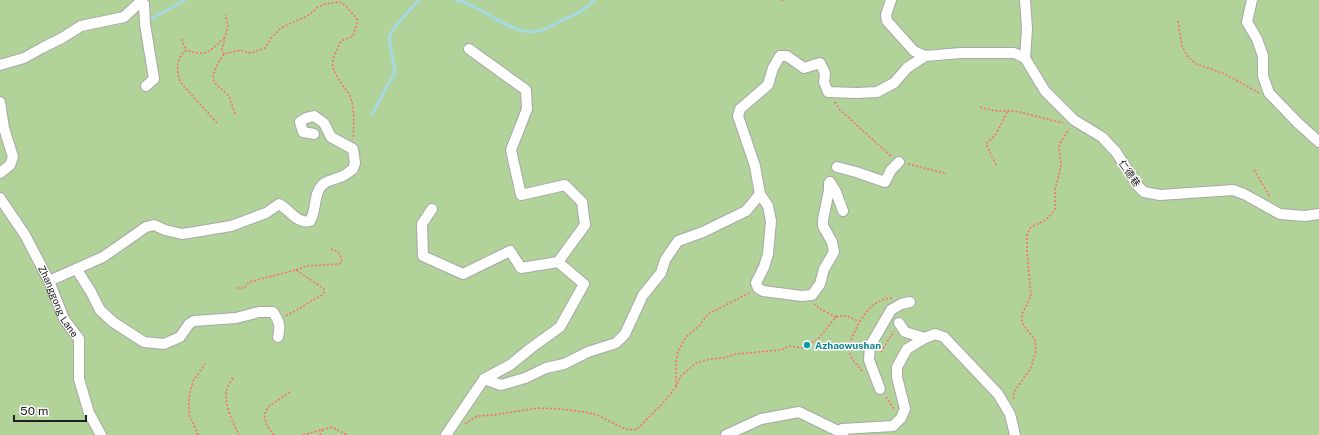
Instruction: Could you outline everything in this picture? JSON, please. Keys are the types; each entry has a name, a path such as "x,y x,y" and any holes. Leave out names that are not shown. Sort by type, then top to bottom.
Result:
{"street":[{"path":"891,0 886,15 887,21 914,51 925,56"},
{"path":"843,211 836,192 830,182 823,226 832,242 834,252 824,269 820,284 812,295 802,296 786,294 763,291 758,288 756,282 764,267 768,254 771,221 768,206 760,194 755,166 738,116 740,109 768,85 773,68 780,56 787,56 804,68 820,63 828,92 877,92 894,83 907,68 925,56 961,53 1014,53 1025,58 1027,29 1025,0"},
{"path":"1252,0 1247,22 1257,39 1263,56 1263,76 1269,93 1319,142"},
{"path":"0,65 24,58 81,26 124,17 140,2 144,4 145,24 154,79 146,86"},
{"path":"432,209 422,224 423,256 463,274 510,251 521,268 558,262 585,225 582,202 565,184 521,195 511,150 527,109 526,90 469,49"},
{"name":"仁德巷","path":"1025,58 1045,91 1074,120 1102,137 1116,152 1138,186 1144,192 1160,195 1233,190 1244,194 1280,214 1305,216 1319,214"},
{"path":"0,102 4,128 13,157 10,165 0,173"},
{"path":"49,281 77,270 103,257 146,227 154,225 165,230 182,234 202,231 231,226 266,213 279,204 298,220 304,223 310,221 313,216 317,194 322,185 327,181 341,177 353,169 355,163 353,149 331,137 324,123 314,116 306,118 300,122 303,132 314,134"},
{"path":"837,167 885,182 891,170 899,162"},
{"path":"484,379 501,385 525,378 546,368 564,364 588,352 616,343 625,334 643,295 661,273 665,260 678,241 703,232 746,211 760,194"},
{"name":"Zhanggong Lane","path":"0,198 24,235 49,281 64,319 79,339 79,379 89,413 100,435"},
{"path":"448,431 484,379 510,365 560,327 584,284 558,262"},
{"path":"77,270 100,310 113,322 144,342 164,344 180,338 189,324 194,321 236,318 259,312 273,312 280,322 278,337"},
{"path":"880,389 869,360 870,346 892,310 901,304 910,302"},
{"path":"899,323 905,332 925,338"},
{"path":"726,435 761,420 800,412 843,434 842,429 893,426 902,418 905,409 897,377 897,367 907,349 935,334 944,336 998,394 1010,414 1015,435"}],"path":[{"path":"236,114 229,96 214,82 213,76 217,65 224,54 240,50 248,53 265,48 272,37 281,28 309,15 318,7 325,4 340,2 346,6 357,19 353,36 341,41 332,59 332,66 335,74 350,96 354,116 353,149"},
{"path":"224,54 222,50 228,25 225,15"},
{"path":"1178,22 1182,46 1188,57 1196,64 1225,74 1263,96 1269,93"},
{"path":"182,39 187,50 196,54 203,54 211,50 225,37"},
{"path":"187,50 184,52 177,65 178,76 181,83 217,123"},
{"path":"828,92 840,110 899,162 947,174"},
{"path":"980,107 1006,112 1014,111 1064,124 1074,120"},
{"path":"996,165 986,144 996,134 1006,112"},
{"path":"1010,414 1014,392 1030,368 1036,350 1035,340 1022,323 1022,314 1031,296 1027,234 1031,227 1046,220 1055,210 1055,190 1061,166 1059,145 1074,120"},
{"path":"1254,170 1270,197"},
{"path":"237,288 244,288 249,282 307,266 339,264 342,262 342,258 338,252 335,249 331,249"},
{"path":"273,312 283,317 302,308 307,303 324,294 324,289 296,270"},
{"path":"676,388 676,363 678,351 686,337 700,325 708,314 758,288"},
{"path":"812,295 812,302 820,309 836,317"},
{"path":"448,431 466,424 477,416 494,415 538,408 561,409 597,415 625,429 636,430 663,403 676,388 682,376 696,363 736,354 781,350 789,346 804,348 818,338 836,317 842,315 851,317 859,322"},
{"path":"198,435 189,414 189,397 193,381 205,364"},
{"path":"233,378 226,389 226,400 232,422 239,435"},
{"path":"274,435 267,426 264,414 268,407 290,392"},
{"path":"303,435 332,427 347,435"},
{"path":"320,435 323,429"}],"green space":[{"path":"0,0 1319,0 1319,435 0,435"}],"waterway":[{"path":"149,20 185,0"},
{"path":"372,114 395,72 389,37 396,25 419,0"},
{"path":"456,0 466,3 509,26 531,32 548,28 582,10 595,0"}],"place":[{"name":"Azhaowushan","path":"807,345"}]}
